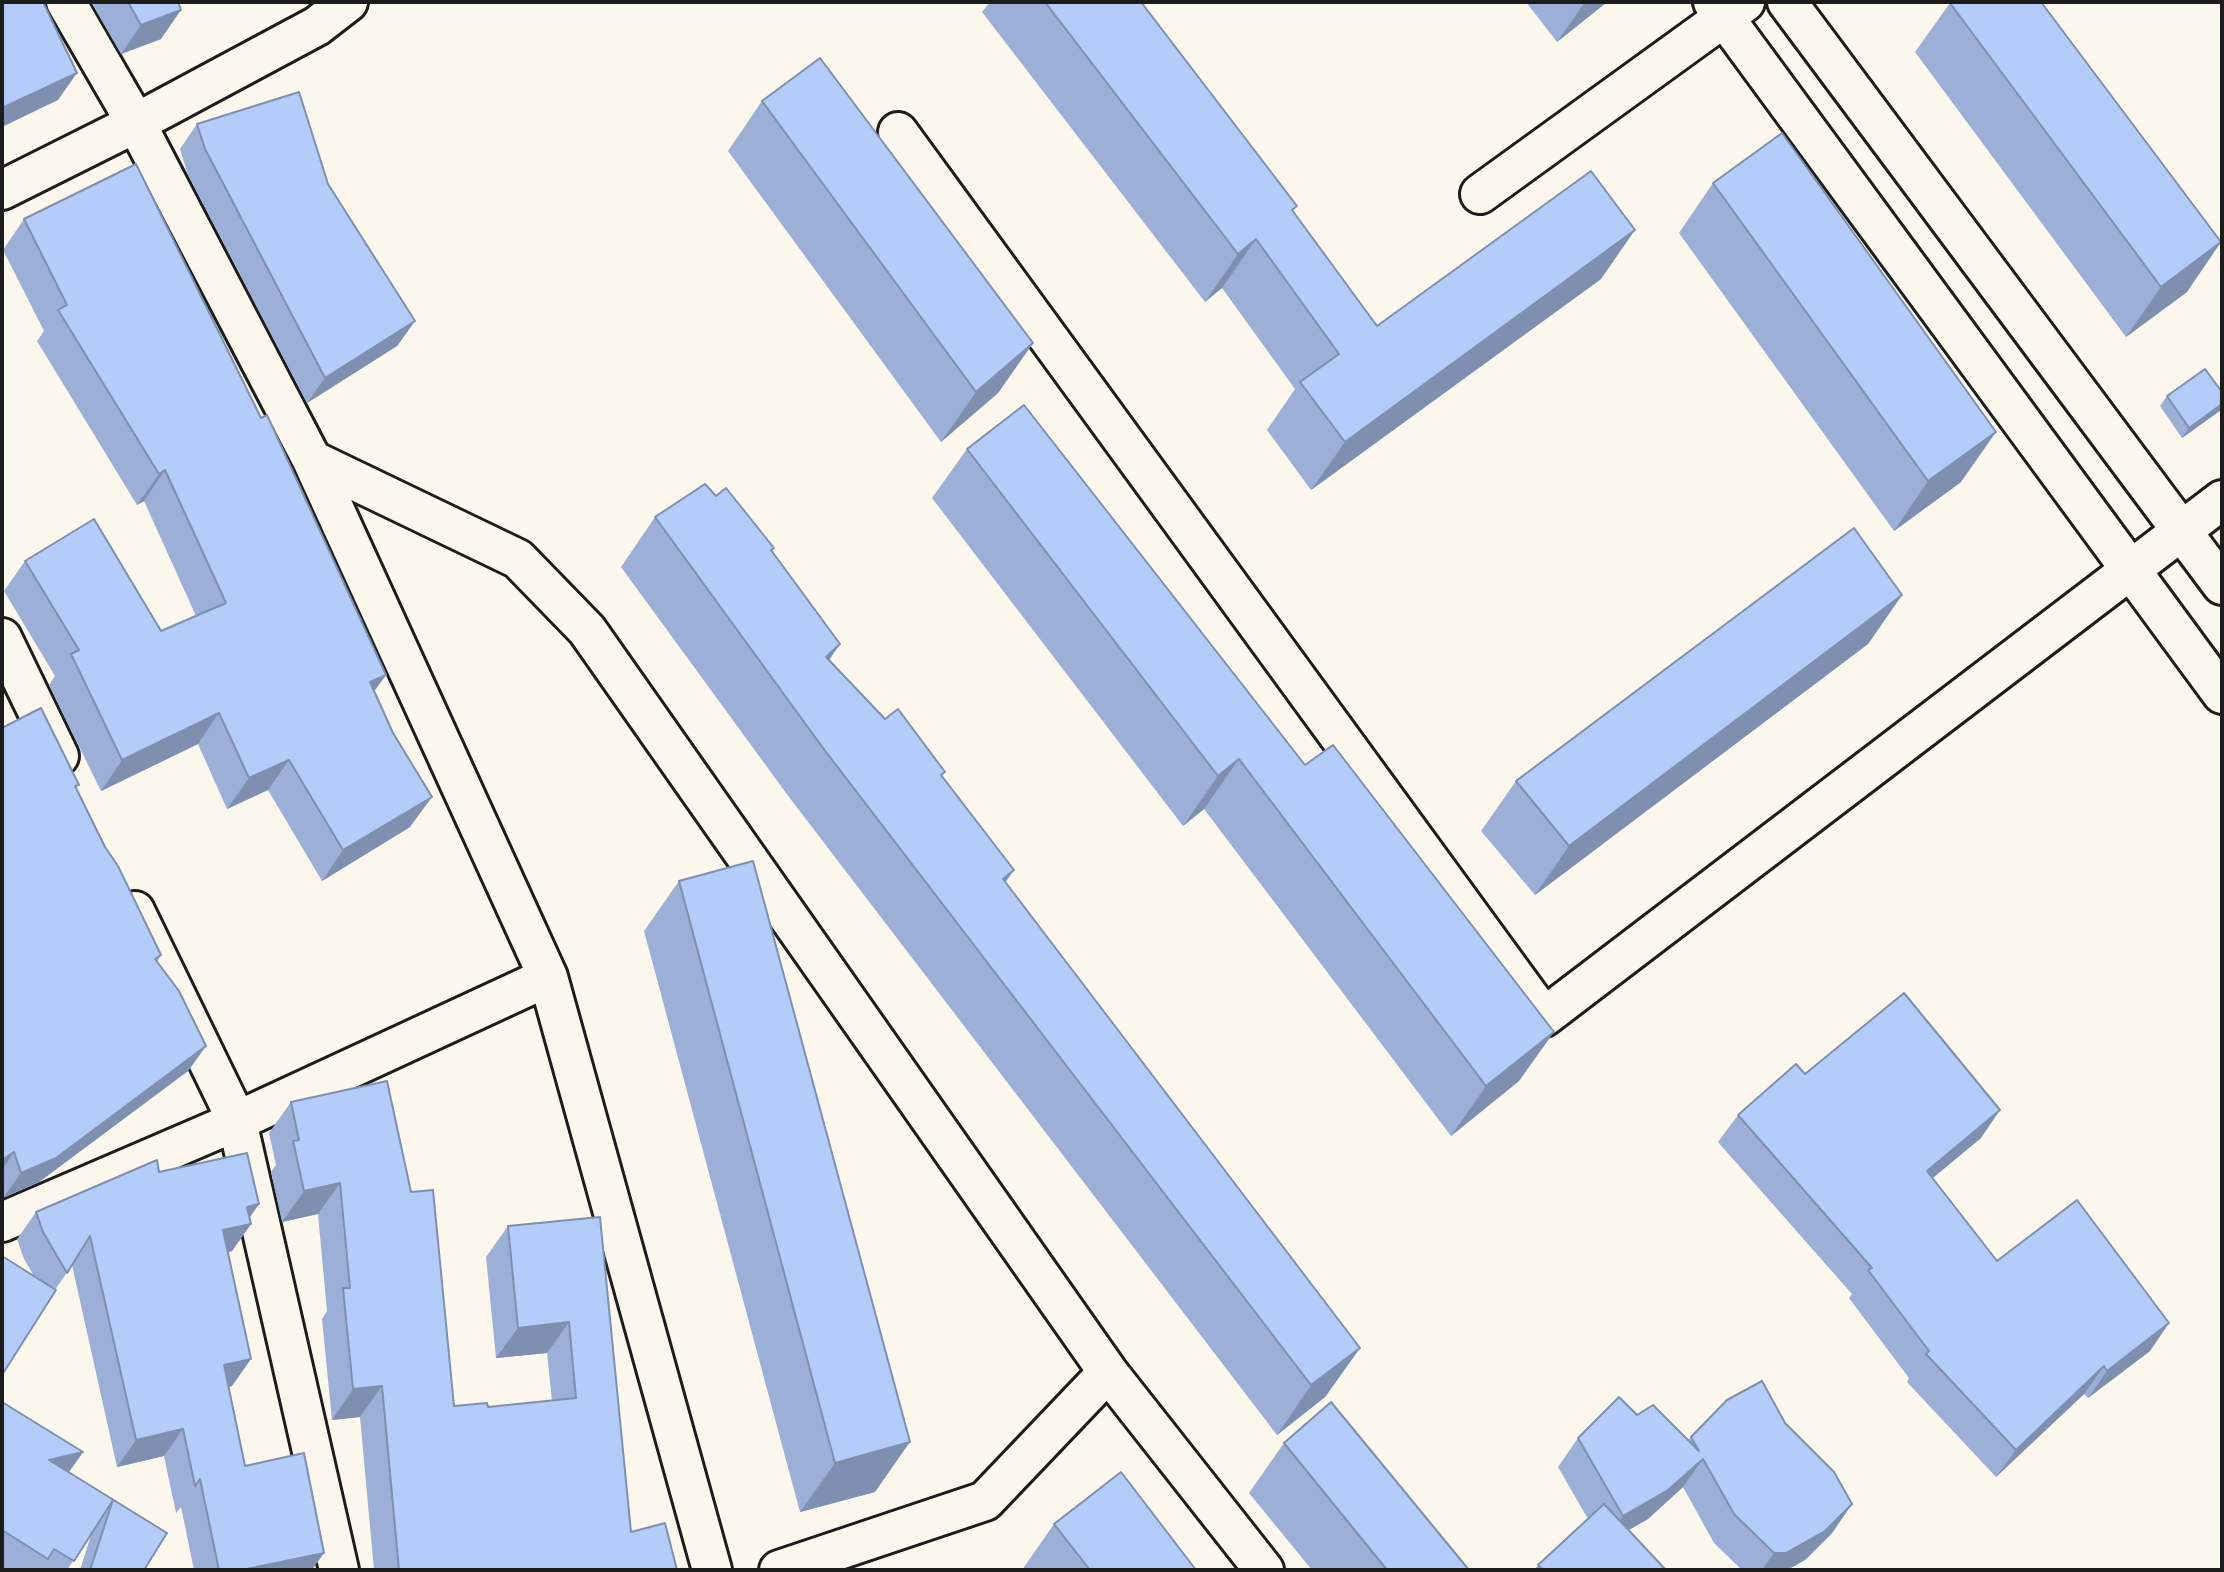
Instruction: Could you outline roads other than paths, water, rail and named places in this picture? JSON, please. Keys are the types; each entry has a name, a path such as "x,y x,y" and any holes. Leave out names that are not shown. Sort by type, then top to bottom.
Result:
{"street":[{"path":"66,2 136,123 312,460 548,976 712,1570"},
{"path":"2,190 136,123 317,26 348,2"},
{"path":"1787,2 2222,585"},
{"path":"1480,194 1727,7 2222,694"},
{"path":"898,132 1544,1017 2222,500"},
{"path":"312,460 519,559 587,630 1108,1372 1264,1570"},
{"path":"2,638 74,787"},
{"path":"122,886 237,1121 340,1570"},
{"path":"2,1222 237,1121 548,976"},
{"path":"779,1570 985,1501 1108,1372"}]}
